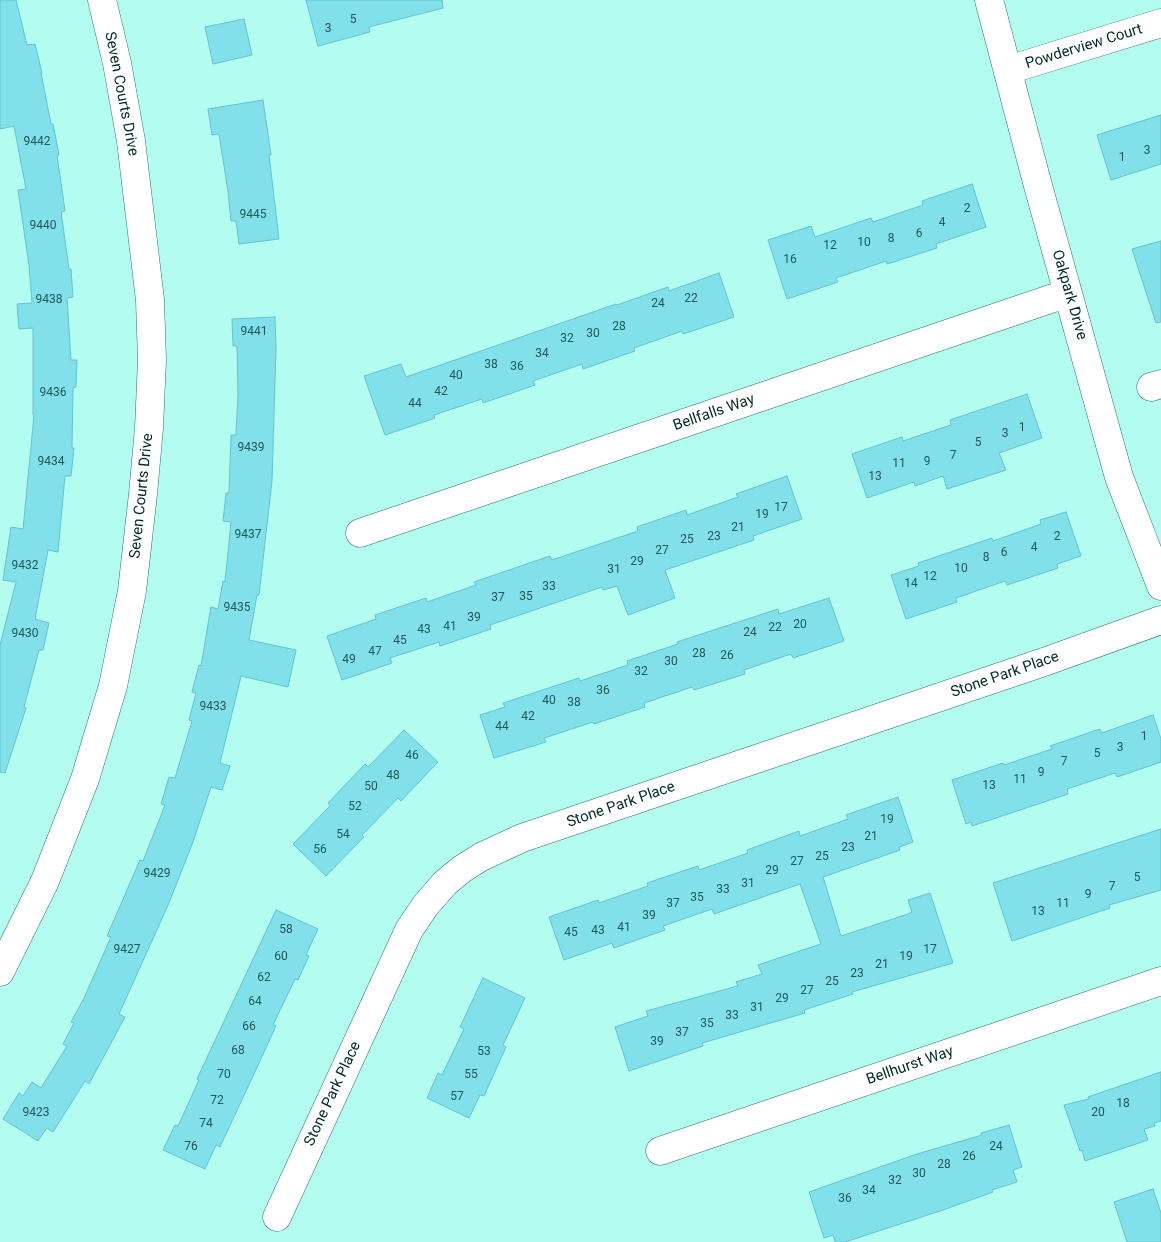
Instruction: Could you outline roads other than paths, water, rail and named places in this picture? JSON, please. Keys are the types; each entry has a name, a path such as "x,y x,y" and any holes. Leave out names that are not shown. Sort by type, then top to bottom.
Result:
{"street":[{"name":"Seven Courts Drive","path":"0,972 45,881 84,779 113,686 132,591 143,494 149,428 152,360 150,300 131,141 117,64 102,0"},
{"name":"Oakpark Drive","path":"989,0 1119,477 1161,586"},
{"name":"Powderview Court","path":"1008,70 1161,23"},
{"name":"Bellfalls Way","path":"360,533 1068,293"},
{"name":"Stone Park Place","path":"277,1217 409,930 425,906 445,883 462,869 496,849 522,838 1044,662 1161,620"},
{"name":"Bellhurst Way","path":"660,1151 1161,982"}]}
